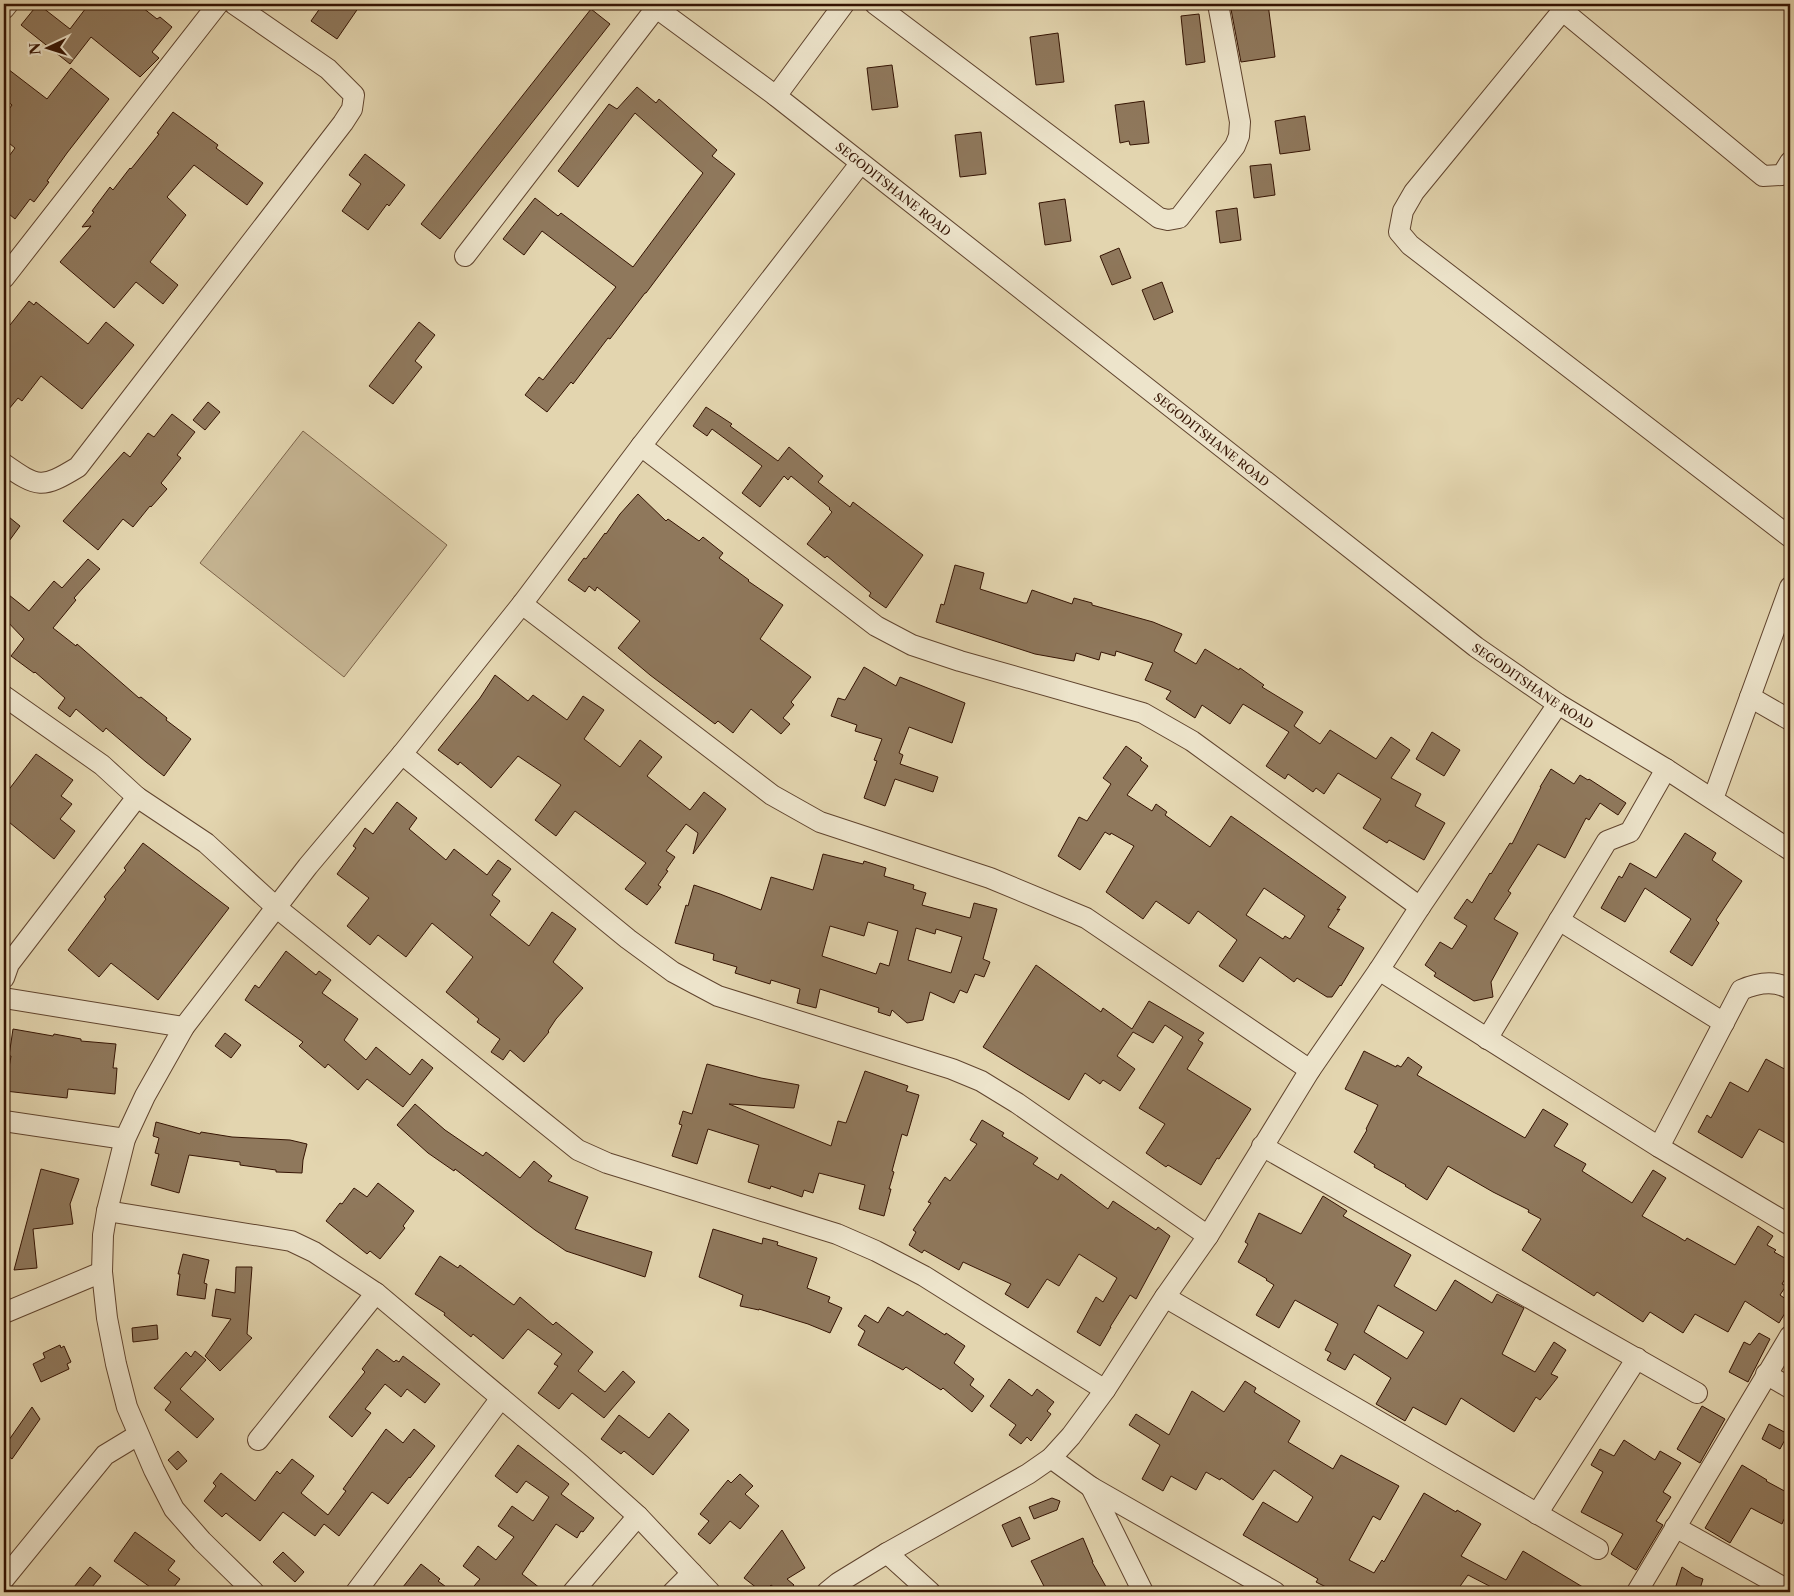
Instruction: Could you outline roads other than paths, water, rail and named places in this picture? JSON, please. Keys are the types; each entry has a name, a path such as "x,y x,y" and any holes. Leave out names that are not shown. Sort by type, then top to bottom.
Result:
{"street":[{"path":"4,9 8,4"},
{"path":"4,278 11,254 218,4"},
{"path":"4,464 25,479 41,484 55,481 78,467 343,124 352,109 354,95 328,69 234,4"},
{"path":"776,96 844,4"},
{"path":"875,4 1158,218 1168,220 1179,218 1235,146 1240,136 1240,122 1218,4"},
{"path":"465,256 653,6"},
{"name":"SEGODITSHANE ROAD","path":"653,6 776,96 1476,647 1558,704 1666,769 1790,850"},
{"path":"1790,162 1782,175 1763,176 1566,7 1414,192 1403,211 1399,232 1410,245 1790,537"},
{"path":"243,1589 174,1509 154,1470 127,1407 107,1318 102,1272 103,1236 126,1138 145,1096 184,1027 308,866 402,754 522,604 641,446 860,164"},
{"path":"641,446 876,626 912,645 960,661 1143,713 1192,741 1420,907"},
{"path":"1713,799 1790,587"},
{"path":"522,604 772,795 820,822 990,878 1086,918 1310,1070"},
{"path":"4,697 102,765 137,797 206,843 277,908 578,1150 607,1163 837,1234 876,1251 924,1276 1105,1390"},
{"path":"1750,697 1790,720"},
{"path":"827,1592 838,1583 887,1553 1028,1474 1051,1458 1071,1436 1105,1390 1165,1297 1208,1236 1310,1070 1558,704"},
{"path":"402,754 628,938 673,972 718,996 952,1069 981,1081 1017,1103 1208,1236"},
{"path":"1487,1039 1607,841 1630,832 1666,769"},
{"path":"4,978 9,964 137,797"},
{"path":"1559,920 1724,1023"},
{"path":"1379,970 1659,1147 1790,1225"},
{"path":"1659,1147 1742,990 1762,984 1773,984 1790,989"},
{"path":"4,998 184,1027"},
{"path":"4,1121 126,1138"},
{"path":"1262,1146 1697,1393"},
{"path":"108,1211 291,1241 314,1252 376,1293 501,1398 638,1516 710,1592"},
{"path":"4,1314 102,1272"},
{"path":"258,1440 376,1293"},
{"path":"1165,1297 1598,1550"},
{"path":"1637,1592 1790,1336"},
{"path":"1537,1514 1637,1358"},
{"path":"1766,1374 1790,1388"},
{"path":"356,1592 501,1398"},
{"path":"4,1579 105,1455 138,1435"},
{"path":"1051,1458 1091,1488 1275,1592"},
{"path":"1091,1488 1143,1592"},
{"path":"573,1592 638,1516"},
{"path":"1675,1527 1790,1591"},
{"path":"887,1553 930,1592"},
{"path":"673,1592 692,1573"}]}
